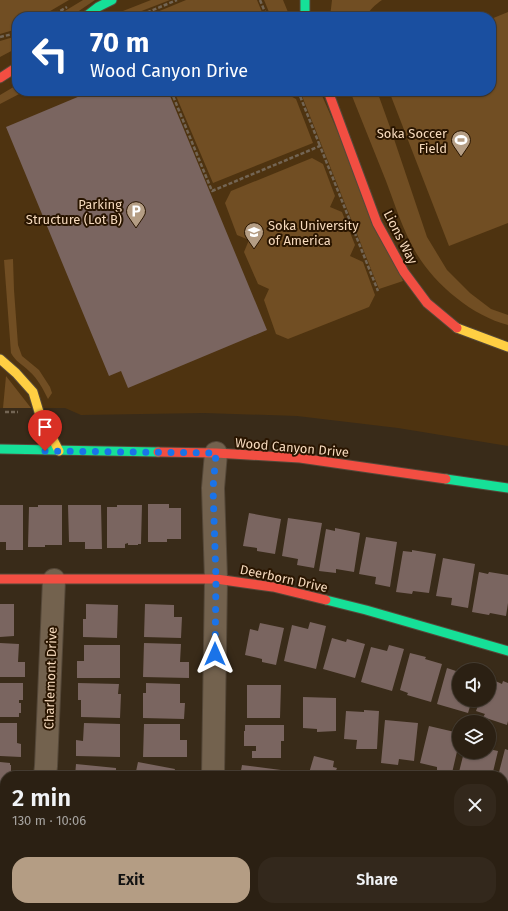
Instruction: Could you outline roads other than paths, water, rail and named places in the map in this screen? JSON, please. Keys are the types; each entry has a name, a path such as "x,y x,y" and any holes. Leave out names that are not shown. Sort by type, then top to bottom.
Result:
{"street":[{"path":"92,12 112,0"},
{"path":"305,0 305,12"},
{"path":"0,78 12,70"},
{"name":"Lions Way","path":"330,96 377,223 404,272 427,303 459,330 508,347"},
{"path":"0,359 16,373 33,392 39,412 59,451"},
{"name":"Wood Canyon Drive","path":"0,449 216,453 300,458 508,488"},
{"path":"213,771 216,579 213,488 216,453"},
{"name":"Deerborn Drive","path":"0,579 216,579 273,587 358,608 508,651"},
{"name":"Charlemont Drive","path":"46,771 54,580"}],"place":[{"name":"Soka Soccer Field","path":"461,157"},
{"name":"Parking Structure (Lot B)","path":"136,228"},
{"name":"Soka University of America","path":"254,249"}]}
